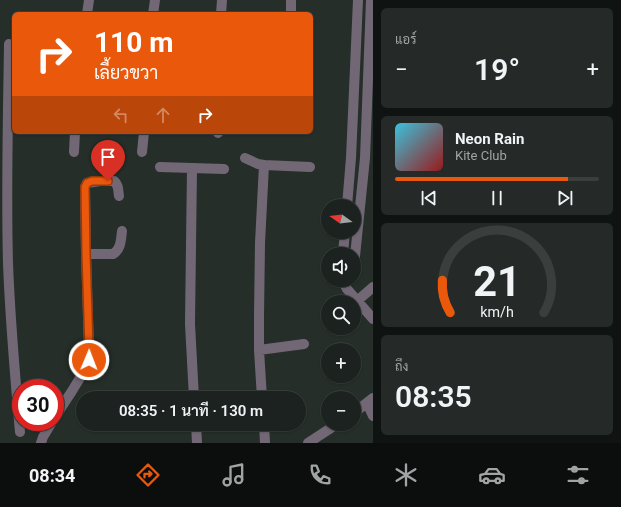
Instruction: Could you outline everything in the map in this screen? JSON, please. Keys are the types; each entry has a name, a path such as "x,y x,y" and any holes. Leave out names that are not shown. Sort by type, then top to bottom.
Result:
{"street":[{"path":"87,12 89,0"},
{"path":"153,12 155,0"},
{"path":"221,12 222,0"},
{"path":"291,0 291,12"},
{"path":"348,199 352,158 358,0"},
{"path":"357,247 369,159 372,39 371,0"},
{"path":"8,44 4,262 20,432"},
{"path":"74,152 75,134"},
{"path":"142,152 144,134"},
{"path":"245,158 264,165 310,167"},
{"path":"352,158 369,159"},
{"path":"262,391 259,350 259,264 264,165"},
{"path":"160,167 224,169"},
{"path":"192,168 190,324 194,391"},
{"path":"64,403 82,376 89,360 85,187 87,183 114,181 118,186 119,196"},
{"path":"86,254 116,253 120,245 122,231"},
{"path":"361,298 373,287"},
{"path":"361,306 373,319"},
{"path":"259,350 304,344"},
{"path":"361,408 370,401 373,416"},
{"path":"41,443 47,431"},
{"path":"196,431 197,443"},
{"path":"264,431 265,443"},
{"path":"308,443 326,431"}],"route":[{"path":"89,360 85,187 87,183 92,181 108,181"}]}
